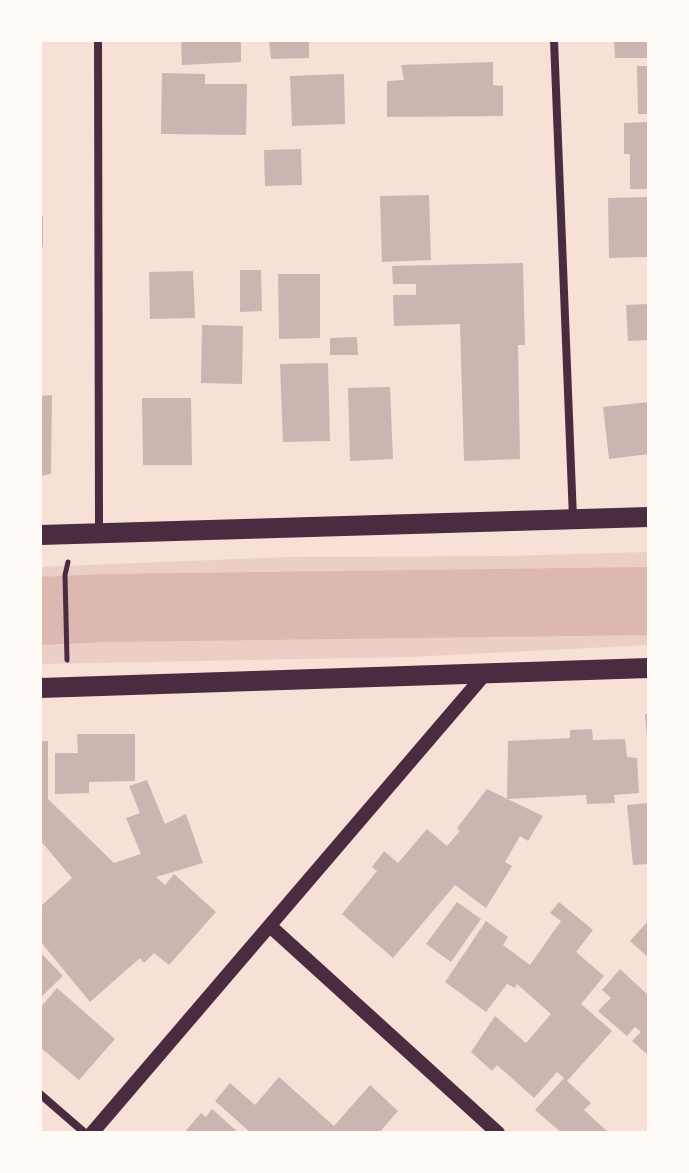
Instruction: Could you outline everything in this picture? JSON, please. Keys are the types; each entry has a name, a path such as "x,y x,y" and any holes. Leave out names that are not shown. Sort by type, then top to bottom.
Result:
{"main road":[{"path":"40,535 649,517"},
{"path":"40,688 649,668"}],"street":[{"path":"98,40 99,534"},
{"path":"554,40 573,519"},
{"path":"92,1133 485,674"},
{"path":"270,926 498,1133"},
{"path":"40,1094 85,1133"}],"path":[{"path":"65,575 66,655"}],"shaded area":[{"path":"649,552 649,645 410,657 40,664 40,567 287,557"}],"building":[{"path":"181,40 241,40 241,62 182,65"},
{"path":"269,40 309,40 309,58 271,59"},
{"path":"614,40 649,40 648,58 615,58"},
{"path":"493,62 493,85 503,86 503,116 387,117 387,81 404,80 401,65"},
{"path":"637,66 649,66 649,114 638,114"},
{"path":"162,73 205,74 205,84 247,84 246,135 161,134"},
{"path":"344,74 345,124 292,126 290,76"},
{"path":"649,122 649,189 630,189 630,154 624,154 624,123"},
{"path":"301,149 302,185 265,186 264,150"},
{"path":"429,195 431,260 382,262 380,196"},
{"path":"649,197 649,257 609,258 608,198"},
{"path":"40,216 43,216 43,247 40,247"},
{"path":"523,263 525,345 518,345 520,459 464,461 460,324 394,326 393,295 416,295 416,284 393,284 392,266"},
{"path":"240,270 261,270 262,311 240,312"},
{"path":"193,271 195,318 150,319 149,272"},
{"path":"278,274 320,274 320,338 279,339"},
{"path":"649,304 649,340 628,341 626,305"},
{"path":"202,325 243,326 242,384 201,383"},
{"path":"357,337 358,355 330,355 330,338"},
{"path":"328,363 330,441 283,442 280,364"},
{"path":"390,387 393,459 350,461 348,388"},
{"path":"52,395 51,474 40,476 40,396"},
{"path":"142,398 191,398 192,465 143,465"},
{"path":"649,402 649,454 609,459 603,407"},
{"path":"645,714 649,714 649,737 647,737"},
{"path":"592,729 593,740 625,739 627,757 637,758 639,793 614,795 615,803 587,804 586,795 507,799 508,741 570,738 570,730"},
{"path":"77,734 135,734 135,781 89,782 89,793 55,794 55,753 78,753"},
{"path":"40,741 48,741 48,799 114,863 141,854 126,818 140,813 129,786 147,780 165,824 186,814 203,863 156,877 165,885 174,874 216,912 169,965 154,953 144,963 140,958 90,1002 40,941 40,907 72,878 40,840"},
{"path":"487,789 543,816 528,841 520,836 505,862 512,866 486,908 455,885 393,958 342,914 377,871 372,867 384,851 398,863 427,829 447,846"},
{"path":"649,803 649,864 633,865 627,805"},
{"path":"457,902 481,919 451,962 426,944"},
{"path":"559,902 593,930 576,952 604,976 581,1004 612,1031 567,1081 591,1103 584,1110 609,1133 562,1133 535,1110 564,1078 557,1072 534,1098 497,1065 492,1071 471,1052 495,1016 526,1043 551,1014 517,984 515,988 507,984 486,1012 445,982 486,921 508,937 503,945 530,965 561,921 550,913"},
{"path":"649,920 649,958 630,941"},
{"path":"40,952 63,976 40,998"},
{"path":"620,969 649,996 649,1056 632,1041 641,1032 635,1027 627,1036 598,1011 611,998 602,990"},
{"path":"57,988 115,1039 79,1080 40,1047 40,1008"},
{"path":"279,1077 334,1126 370,1085 398,1111 379,1133 251,1133 215,1101 230,1083 255,1105"},
{"path":"212,1109 239,1133 184,1133 201,1113 206,1117"}],"waterway":[{"path":"40,611 649,601"}]}
